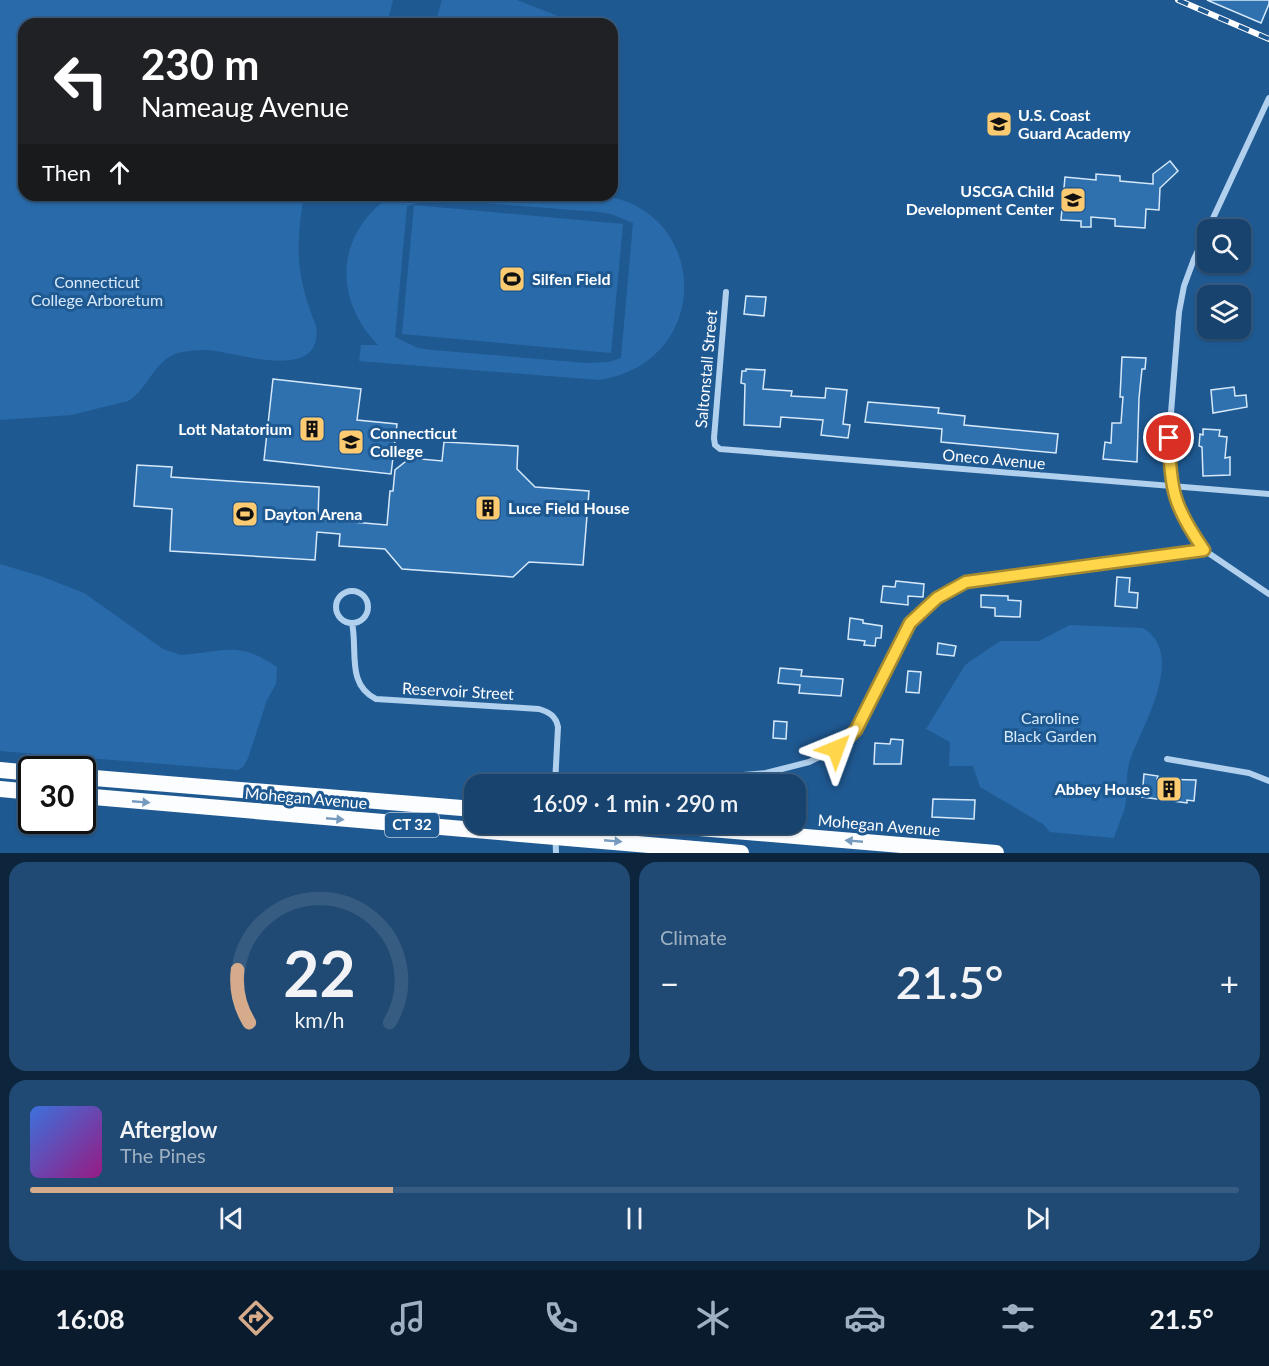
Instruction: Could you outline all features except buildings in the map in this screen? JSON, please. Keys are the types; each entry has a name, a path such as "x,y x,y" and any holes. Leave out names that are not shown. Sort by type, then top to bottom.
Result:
{"highway":[{"path":"0,770 18,772"},
{"name":"Mohegan Avenue","path":"96,778 464,808"},
{"path":"0,789 18,791"},
{"name":"Mohegan Avenue","path":"96,797 741,853"},
{"name":"Mohegan Avenue","path":"770,834 996,853"}],"street":[{"path":"1269,98 1194,258 1184,286 1179,312 1169,438 1172,486 1177,505 1204,550 1269,594"},
{"name":"Saltonstall Street","path":"717,447 714,438 726,292"},
{"name":"Oneco Avenue","path":"717,447 723,450 1269,494"},
{"path":"754,774 809,762 836,749 856,730 910,623 937,598 966,582 1204,550"},
{"path":"354,591 366,598 368,608 361,620 352,622 341,618 336,606 342,595 354,591"},
{"name":"Reservoir Street","path":"352,622 356,640 357,681 367,694 381,701 534,709 547,712 556,720 558,727 556,774"},
{"path":"1167,759 1249,773 1269,781"}],"green space":[{"name":"Connecticut College Arboretum","path":"0,0 393,0 388,18 18,18 18,201 303,201 299,231 299,262 304,292 316,326 315,344 306,355 292,360 256,358 206,350 181,352 163,362 135,396 128,401 71,415 0,420"},
{"path":"442,0 517,0 563,18 437,18"},
{"path":"384,201 425,201 407,206 395,337 418,348 586,363 609,362 621,358 633,223 599,212 458,201 618,201 634,205 661,225 678,253 684,284 680,316 664,345 637,367 599,380 359,361 361,345 378,345 363,326 353,307 347,286 347,266 351,247 360,228 373,210"},
{"name":"Silfen Field","path":"414,205 623,224 611,353 402,334"},
{"path":"0,564 84,593 163,649 181,655 220,650 241,651 252,653 277,667 276,684 267,700 248,758 243,767 238,770 96,759 96,756 0,751"},
{"name":"Caroline Black Garden","path":"1070,625 1143,628 1156,640 1161,655 1158,691 1130,760 1125,807 1114,838 1050,832 1043,824 980,787 973,766 949,766 950,742 926,729 965,665 1000,641 1039,641"}],"railway":[{"path":"1178,0 1269,39"}],"place":[{"name":"U.S. Coast Guard Academy","path":"999,124"},
{"name":"USCGA Child Development Center","path":"1073,200"},
{"name":"Silfen Field","path":"512,279"},
{"name":"Lott Natatorium","path":"312,429"},
{"name":"Connecticut College","path":"351,442"},
{"name":"Luce Field House","path":"488,508"},
{"name":"Dayton Arena","path":"245,514"},
{"name":"Abbey House","path":"1169,789"}],"route":[{"path":"836,749 856,730 910,623 937,598 966,582 1204,550 1177,505 1169,461 1169,438"}]}
